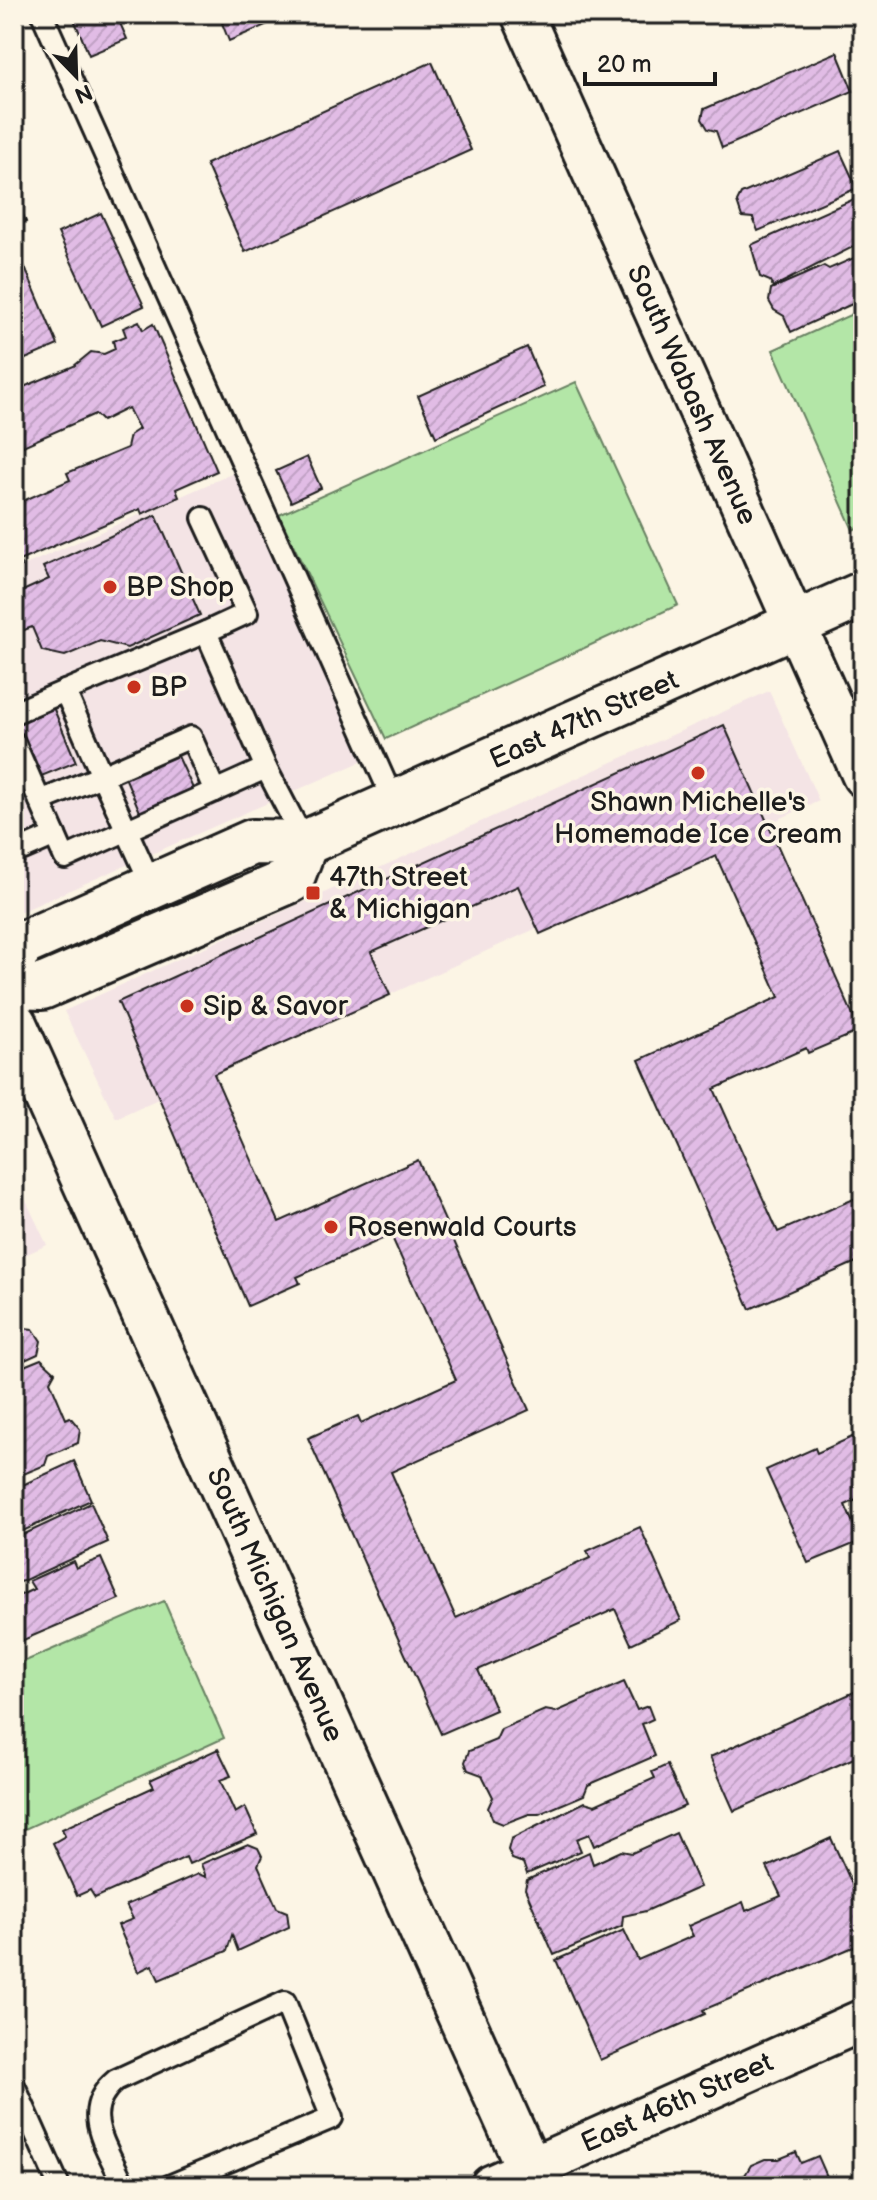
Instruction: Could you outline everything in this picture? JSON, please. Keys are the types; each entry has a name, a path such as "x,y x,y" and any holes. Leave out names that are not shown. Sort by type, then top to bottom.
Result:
{"main road":[{"name":"East 47th Street","path":"14,957 22,944 252,842 305,843 863,594"},
{"path":"14,986 42,987 291,880 305,843"},
{"name":"South Michigan Avenue","path":"14,1024 519,2180"}],"street":[{"name":"South Wabash Avenue","path":"522,14 863,776"},
{"name":"East 46th Street","path":"519,2180 863,2020"}],"lane":[{"path":"42,14 395,804"},
{"path":"14,713 247,613 203,518"},
{"path":"206,632 266,768 305,843"},
{"path":"65,691 152,886"},
{"path":"40,801 191,737 215,791"},
{"path":"14,742 65,858 266,768"},
{"path":"14,853 55,835"},
{"path":"124,2186 95,2116 101,2092 116,2080 285,2002 332,2118 169,2186"},
{"path":"14,2085 59,2186"}],"shaded area":[{"path":"245,468 374,756 18,913 14,903 14,570"},
{"path":"769,691 819,801 116,1118 64,1011"},
{"path":"14,1175 47,1245 14,1260"}],"green space":[{"path":"863,309 863,525 853,530 773,350"},
{"path":"576,382 678,605 386,739 279,515"},
{"path":"164,1601 224,1738 14,1834 14,1666"}],"building":[{"path":"80,14 116,14 127,39 89,55 73,17"},
{"path":"230,14 291,14 229,41 222,23 231,19"},
{"path":"837,52 853,91 722,148 716,131 708,129 702,119 704,109"},
{"path":"432,62 471,150 245,252 206,164"},
{"path":"840,151 857,188 758,231 753,218 742,217 737,202 741,194"},
{"path":"14,193 26,222 14,227"},
{"path":"863,195 863,242 773,287 770,281 760,277 751,245"},
{"path":"101,213 144,306 101,326 58,233"},
{"path":"863,254 863,299 791,332 784,316 774,310 769,301 771,289 824,266 829,269"},
{"path":"23,263 58,345 14,364 14,267"},
{"path":"139,321 143,330 153,324 217,471 176,489 179,497 142,514 140,509 19,561 22,566 14,570 14,499 23,501 70,480 67,473 127,448 130,435 139,429 128,408 102,421 95,414 14,450 14,391 74,366 91,352 104,354 115,349 113,341 126,336 123,328"},
{"path":"527,347 544,387 436,437 418,396"},
{"path":"307,457 321,488 291,502 276,471"},
{"name":"BP Shop","path":"156,515 200,615 127,648 100,641 65,656 42,651 32,627 16,633 14,595 49,579 43,567"},
{"path":"53,707 76,762 34,779 14,725"},
{"name":"Rosenwald Courts","path":"724,725 860,1031 808,1053 806,1048 714,1089 778,1232 863,1195 863,1259 750,1309 639,1060 779,997 716,856 540,934 518,886 371,952 390,995 214,1074 279,1222 418,1160 529,1410 391,1472 456,1618 590,1558 587,1551 640,1527 681,1620 631,1644 615,1609 478,1670 496,1710 441,1734 308,1438 358,1416 361,1423 456,1380 391,1235 297,1277 300,1283 248,1306 118,1002"},
{"path":"177,754 196,795 143,819 125,777"},
{"path":"14,1305 24,1328 33,1329 41,1341 38,1354 14,1365"},
{"path":"41,1359 55,1372 50,1381 66,1419 70,1417 80,1429 78,1443 48,1456 45,1465 14,1478 14,1370"},
{"path":"863,1432 863,1497 845,1505 861,1541 808,1563 766,1470 815,1448 817,1453"},
{"path":"74,1461 91,1500 14,1535 14,1489"},
{"path":"91,1503 108,1542 14,1585 14,1539"},
{"path":"101,1558 119,1599 14,1644 14,1598 34,1589 29,1581 73,1561 76,1568"},
{"path":"624,1682 637,1710 648,1706 653,1719 642,1724 655,1756 588,1785 584,1795 539,1814 529,1814 503,1824 493,1820 488,1808 493,1797 482,1775 468,1770 465,1762 469,1751 496,1740 501,1729 545,1710 556,1712"},
{"path":"863,1688 863,1754 734,1811 710,1757"},
{"path":"218,1749 231,1776 220,1780 235,1813 245,1807 257,1834 189,1864 186,1857 95,1898 90,1890 77,1896 53,1843 65,1836 62,1829 154,1787 150,1780"},
{"path":"667,1765 685,1806 594,1846 589,1834 576,1839 581,1851 527,1874 523,1863 512,1859 508,1850 511,1839 585,1802 595,1805 655,1778 652,1772"},
{"path":"676,1833 700,1887 646,1911 623,1916 622,1926 554,1955 525,1889 527,1880 589,1852 593,1864 621,1851 632,1853"},
{"path":"831,1838 863,1908 863,1943 703,2010 705,2014 600,2060 556,1960 624,1930 638,1960 693,1936 688,1926 743,1902 746,1911 781,1896 767,1867"},
{"path":"248,1844 258,1848 262,1856 258,1865 277,1908 287,1912 289,1927 238,1951 232,1935 227,1951 159,1980 152,1965 138,1972 118,1925 133,1919 126,1905 198,1874 206,1877 201,1864"},
{"path":"796,2152 801,2163 818,2156 829,2181 819,2186 712,2186 745,2175 751,2165 765,2159 779,2159"}],"place":[{"name":"BP Shop","path":"110,587"},
{"name":"BP","path":"134,687"},
{"name":"Shawn Michelle's Homemade Ice Cream","path":"698,773"},
{"name":"47th Street & Michigan","path":"313,893"},
{"name":"Sip & Savor","path":"187,1006"},
{"name":"Rosenwald Courts","path":"331,1227"}]}
